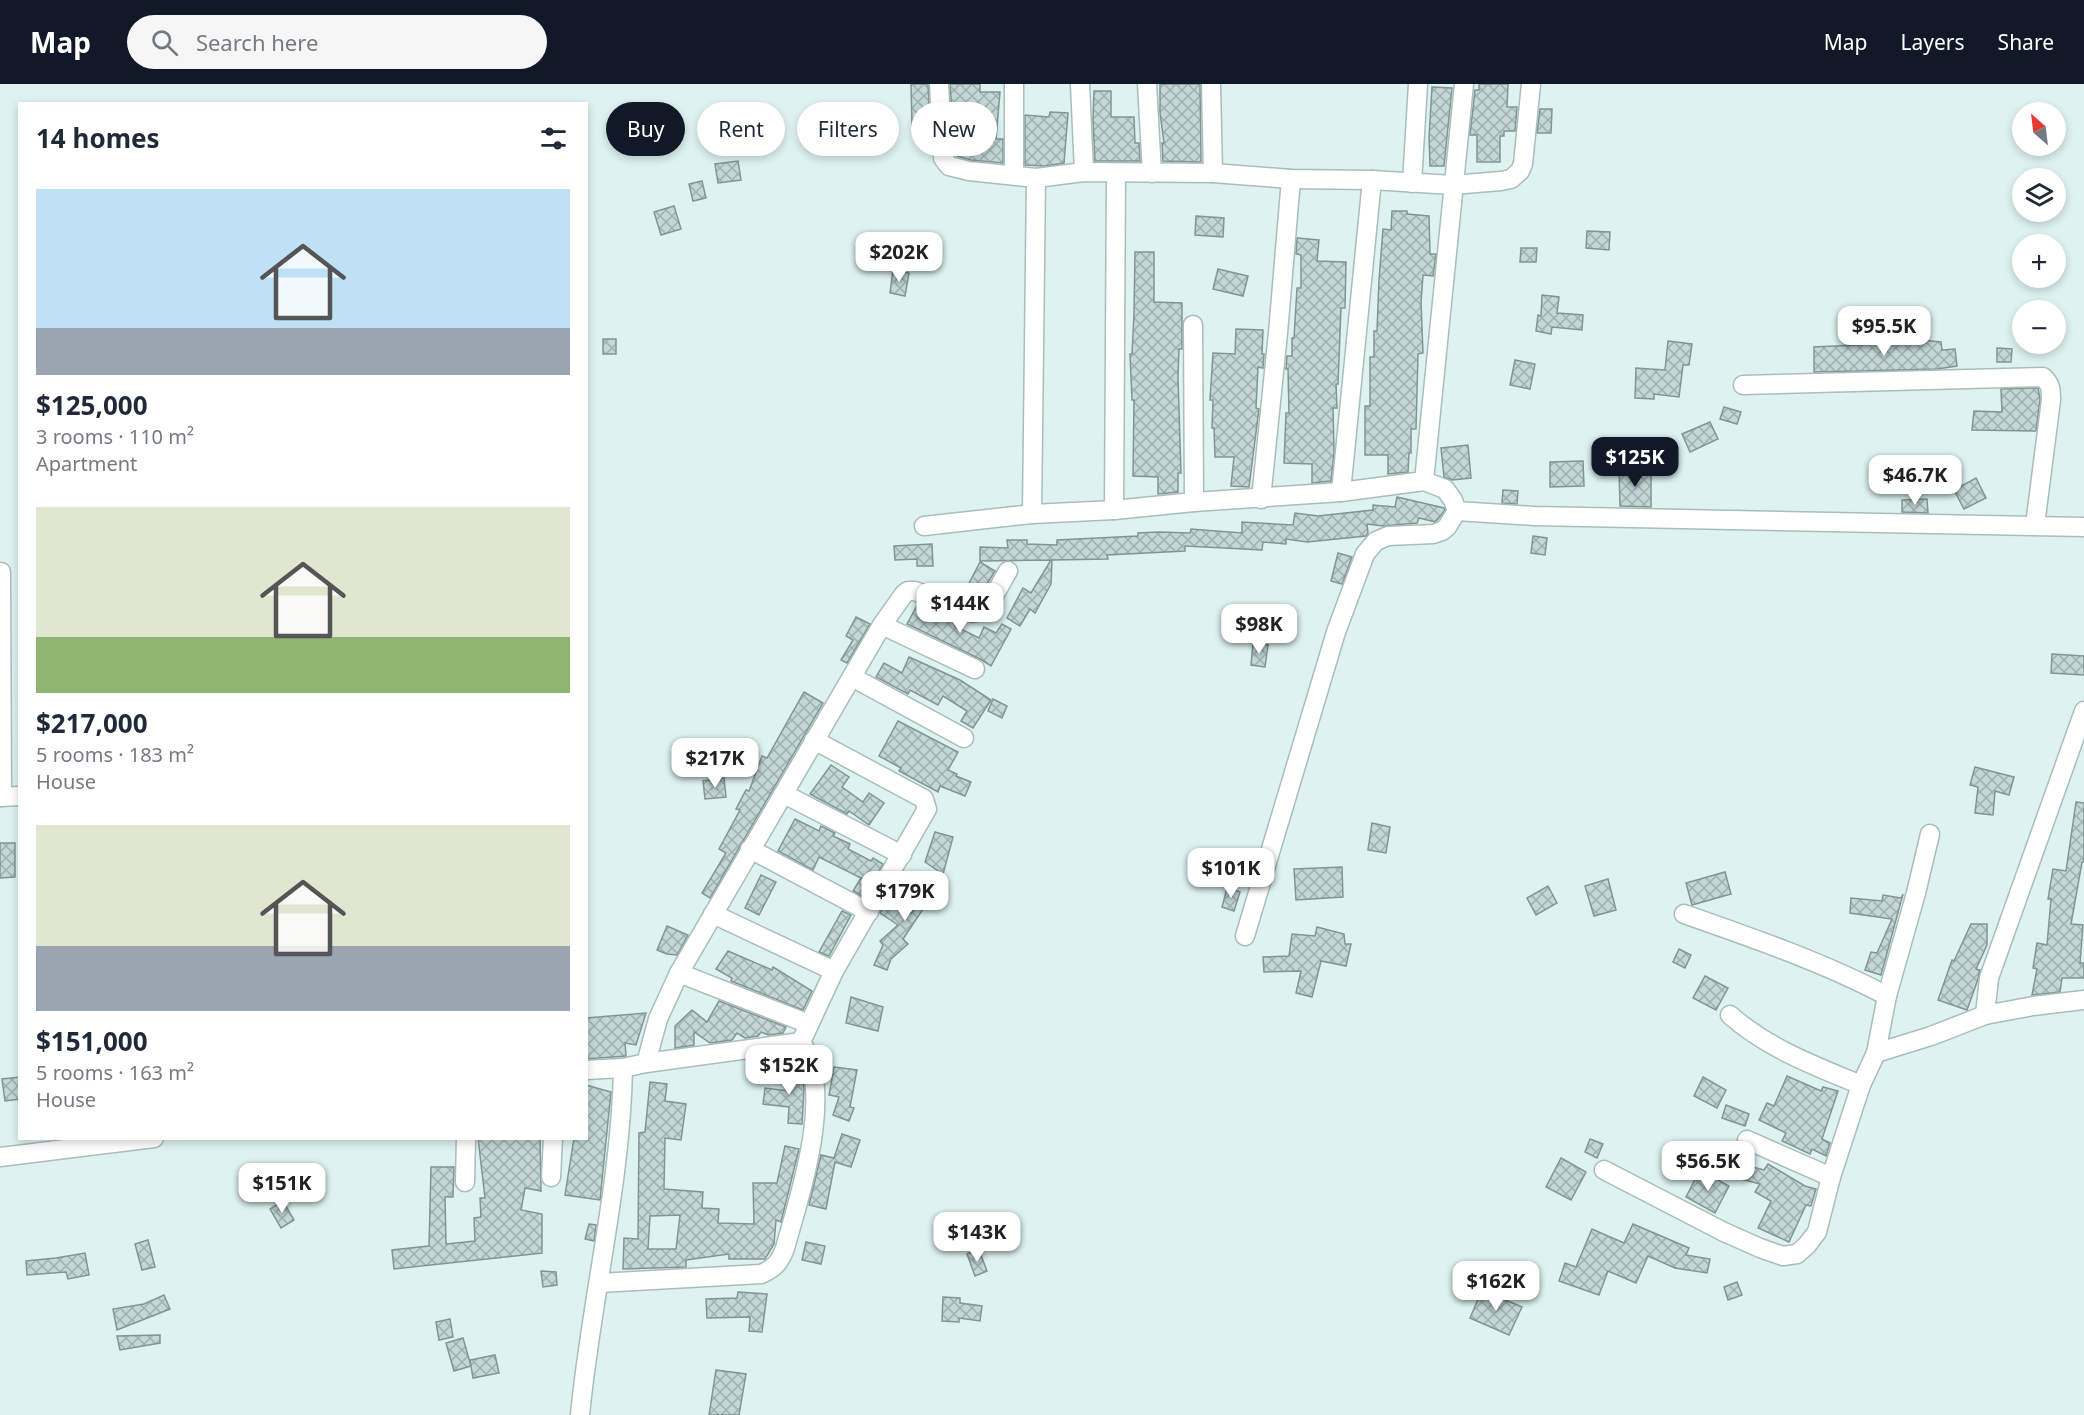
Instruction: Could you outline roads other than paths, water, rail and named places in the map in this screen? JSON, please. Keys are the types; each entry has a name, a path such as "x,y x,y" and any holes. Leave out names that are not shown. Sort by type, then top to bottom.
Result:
{"street":[{"path":"939,84 942,155 949,166 969,171 1036,178 1084,172 1213,173 1291,179 1372,180 1452,185 1501,181 1511,178 1520,171 1526,154 1530,84"},
{"path":"1014,84 1014,174"},
{"path":"1080,84 1084,172"},
{"path":"1147,84 1152,173"},
{"path":"1211,84 1213,173"},
{"path":"1412,183 1418,84"},
{"path":"1424,481 1452,185 1464,84"},
{"path":"1114,510 1116,173"},
{"path":"1032,514 1036,178"},
{"path":"1261,499 1291,179"},
{"path":"1341,492 1372,180"},
{"path":"1193,325 1194,502"},
{"path":"1743,385 2043,377 2051,387 2051,400 2035,525"},
{"path":"924,526 1032,514 1114,510 1341,492 1424,481 1445,489 1454,500 1457,512 1442,531 1433,534 1388,536 1376,541 1365,554 1336,632 1245,936"},
{"path":"1457,512 1534,516 2084,527"},
{"path":"646,1063 658,1019 679,973 882,625 904,594 912,591 977,613 987,605 1008,571"},
{"path":"1,572 7,796"},
{"path":"882,625 975,669"},
{"path":"852,677 964,738"},
{"path":"1985,1015 1989,978 2084,711"},
{"path":"801,1042 824,997 834,971 927,809 924,799 814,740"},
{"path":"784,794 902,855"},
{"path":"1604,1170 1760,1248 1783,1256 1797,1254 1807,1245 1817,1232 1831,1178 1861,1085 1876,1053 1887,996 1930,834"},
{"path":"750,849 869,912"},
{"path":"713,914 834,971"},
{"path":"1684,914 1766,944 1864,984 1887,996"},
{"path":"679,973 809,1024"},
{"path":"1876,1053 1931,1036 1985,1015 2084,1000"},
{"path":"1730,1015 1743,1027 1785,1052 1861,1085"},
{"path":"588,1070 623,1068 801,1042"},
{"path":"599,1283 761,1274 772,1269 779,1262 810,1157 814,1130 815,1107 811,1063 801,1042"},
{"path":"580,1415 619,1139 623,1068"},
{"path":"0,1157 138,1140"},
{"path":"465,1140 465,1182"},
{"path":"552,1177 553,1140"},
{"path":"1746,1140 1831,1178"}]}
